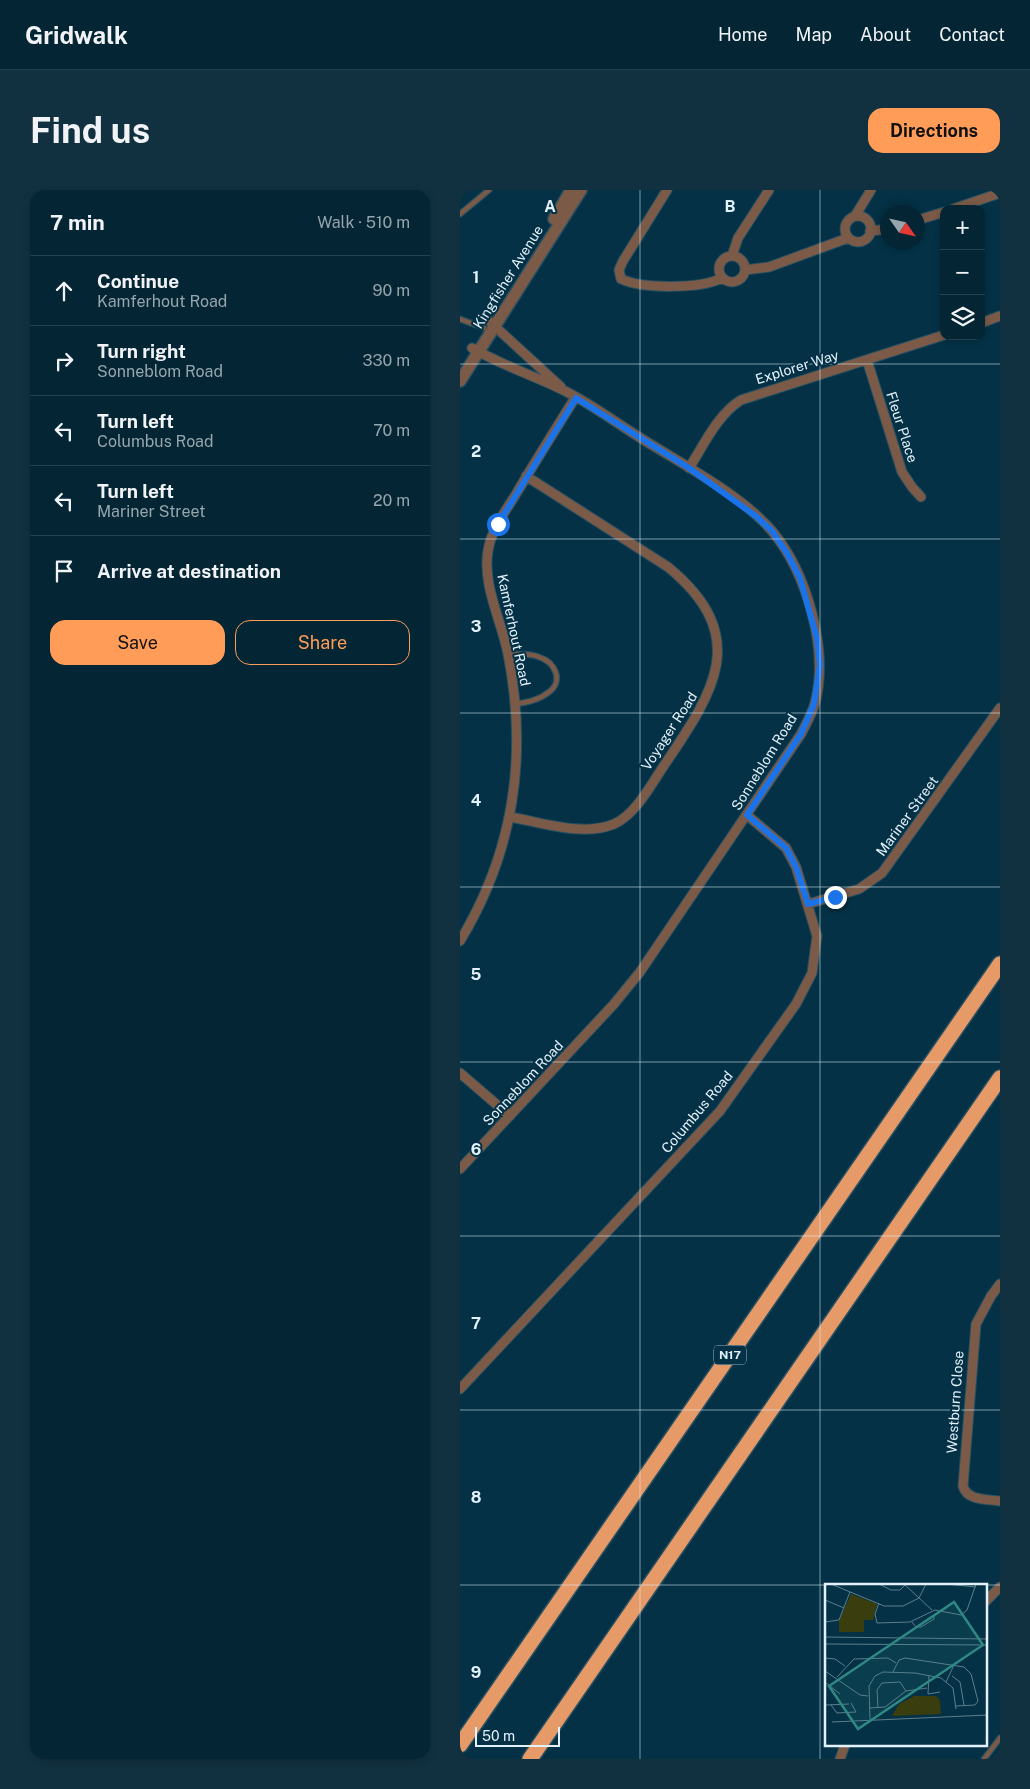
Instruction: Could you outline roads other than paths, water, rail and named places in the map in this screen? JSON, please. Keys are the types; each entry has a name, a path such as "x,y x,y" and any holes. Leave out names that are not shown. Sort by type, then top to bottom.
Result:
{"highway":[{"name":"N17","path":"460,1745 1000,964"},
{"path":"530,1759 1000,1078"}],"street":[{"name":"Kingfisher Avenue","path":"460,381 475,350 571,190"},
{"name":"Kingfisher Avenue","path":"490,325 582,190"},
{"path":"667,190 622,261 619,270 621,279 644,284 696,286 712,283 722,278 734,282 741,278 745,270 742,262 732,256"},
{"path":"722,278 719,270 721,262 732,256 738,238 769,190"},
{"path":"848,238 845,231 846,223 855,216 871,190"},
{"path":"966,205 1000,194"},
{"path":"925,218 940,213"},
{"path":"745,270 769,267 848,238 861,241 866,239 870,231 867,219 855,216"},
{"path":"870,231 880,230"},
{"path":"985,321 1000,316"},
{"name":"Sonneblom Road","path":"490,325 565,391"},
{"name":"Explorer Way","path":"689,468 727,411 741,400 940,336"},
{"name":"Kingfisher Avenue","path":"460,368 475,350"},
{"name":"Sonneblom Road","path":"460,1169 614,1004 640,972 801,734 814,704 820,665 817,638 800,578 787,553 772,531 733,498 689,468 565,391 475,350"},
{"name":"Fleur Place","path":"867,360 902,472 912,487 922,497"},
{"name":"Kamferhout Road","path":"460,941 488,889 499,862 510,817 518,747 516,704 508,654 486,561 492,537 526,476 576,398"},
{"name":"Voyager Road","path":"510,817 589,829 604,828 616,823 637,804 700,713 715,677 717,657 716,638 706,607 684,580 668,567 526,476"},
{"name":"Mariner Street","path":"808,904 859,889 882,873 1000,708"},
{"name":"Columbus Road","path":"460,1389 720,1111 796,1004 812,974 817,936 796,867 786,848 747,815"},
{"path":"460,1073 510,1116"},
{"name":"Westburn Close","path":"1000,1284 991,1296 976,1324 963,1486 964,1492 970,1496 1000,1501"},
{"path":"988,1599 1000,1588"},
{"path":"840,1759 845,1746"}],"lane":[{"path":"460,214 489,190"},
{"path":"460,320 490,325"},
{"path":"508,654 539,657 551,663 556,671 556,680 551,690 541,697 516,704"},
{"path":"984,1759 1000,1738"}]}
